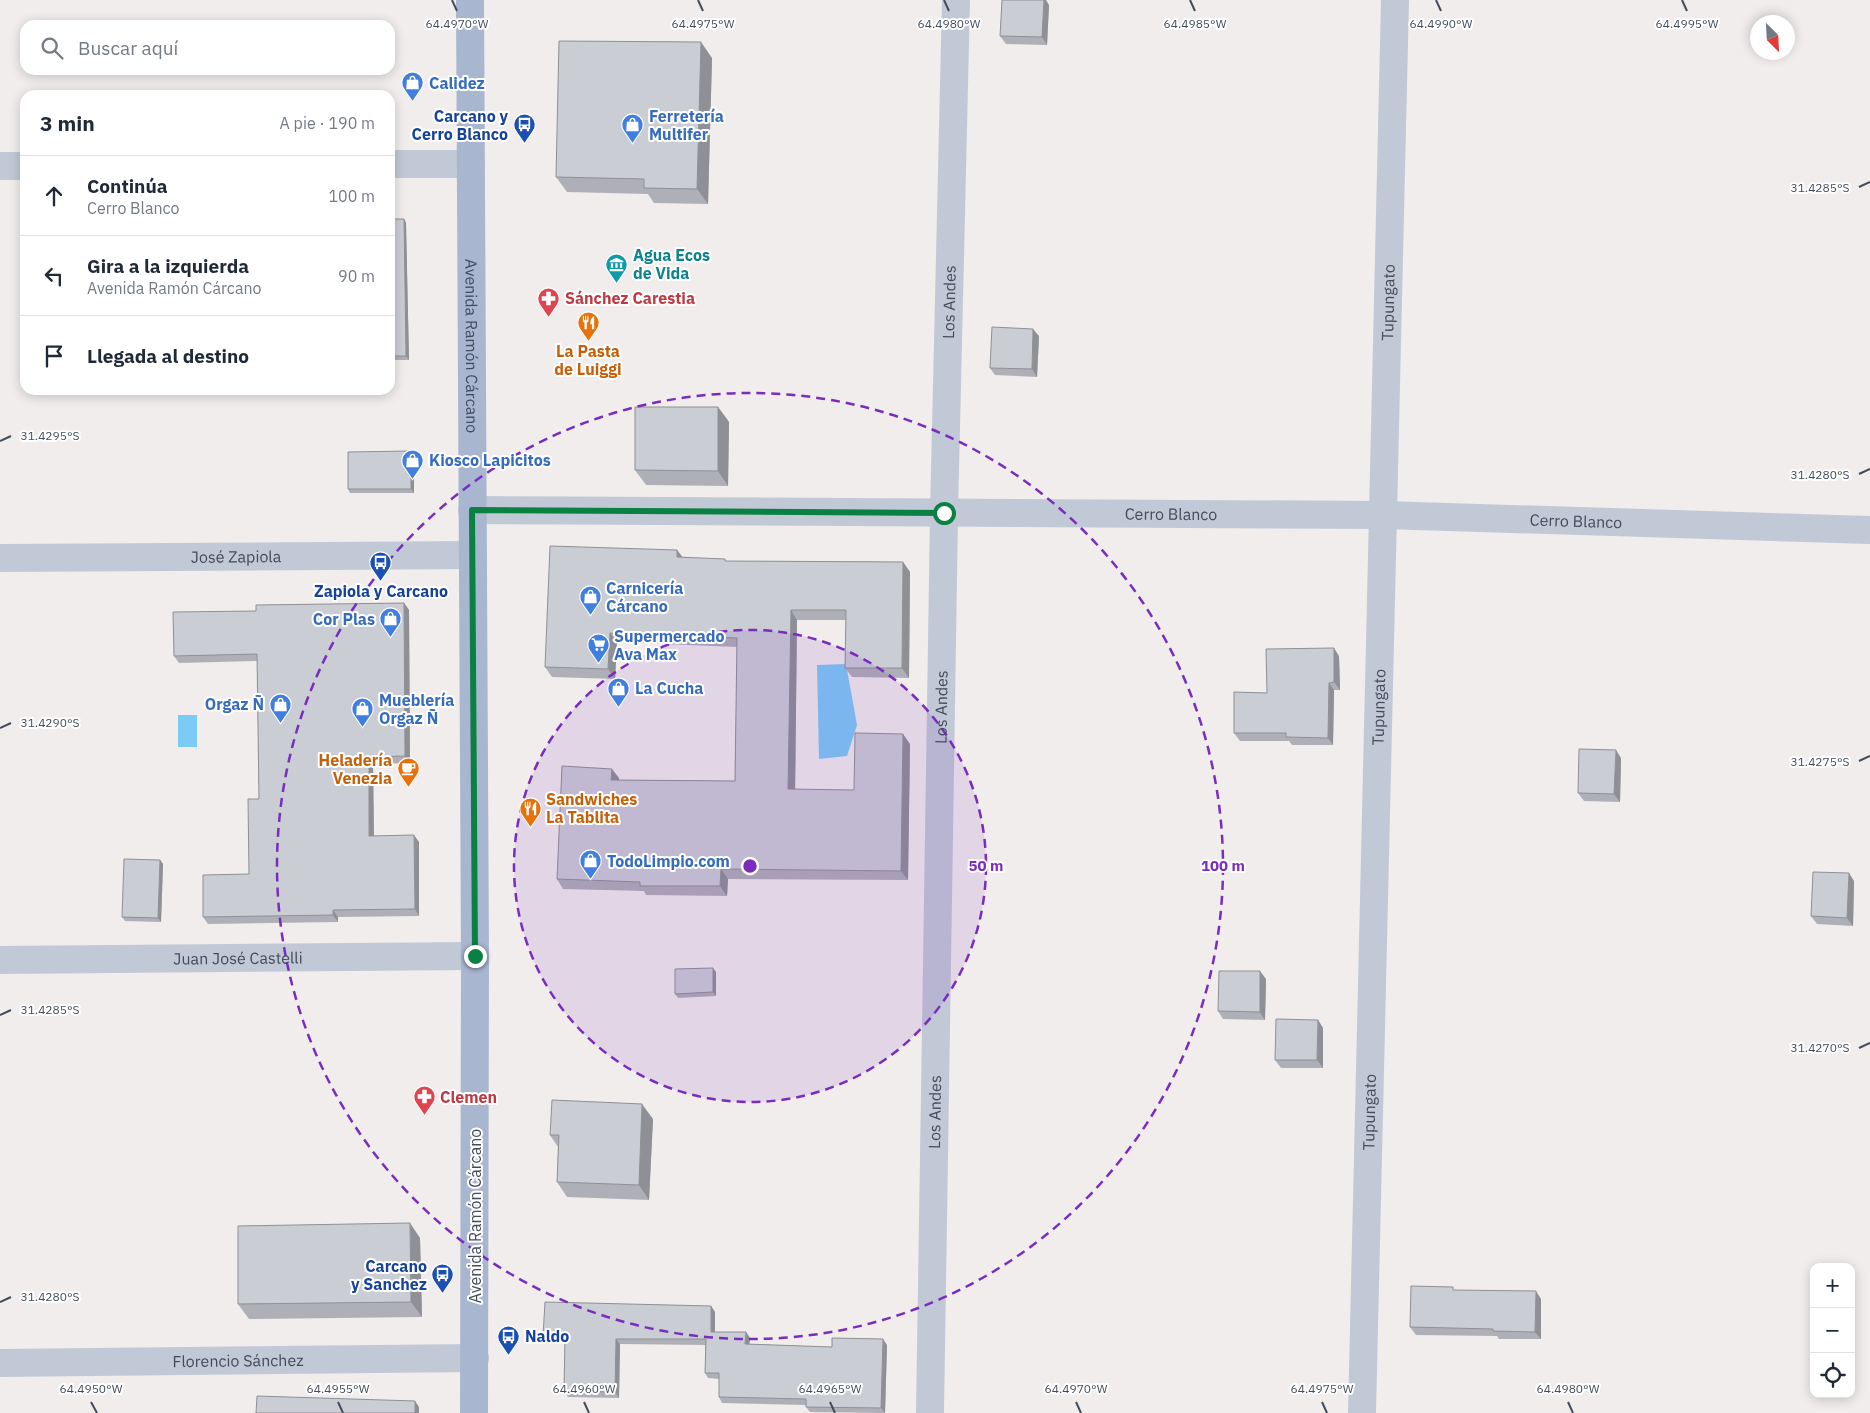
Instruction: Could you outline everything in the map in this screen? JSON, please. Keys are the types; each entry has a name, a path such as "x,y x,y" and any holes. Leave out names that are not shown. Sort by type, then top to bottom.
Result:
{"main road":[{"name":"Avenida Ramón Cárcano","path":"470,0 475,956 474,1413"}],"street":[{"name":"Los Andes","path":"930,1413 944,513 956,0"},
{"name":"Tupungato","path":"1362,1413 1395,0"},
{"path":"395,164 471,164"},
{"path":"0,166 20,166"},
{"name":"Cerro Blanco","path":"472,510 1384,515 1870,530"},
{"name":"José Zapiola","path":"0,558 472,555"},
{"name":"Juan José Castelli","path":"0,960 475,956"},
{"name":"Florencio Sánchez","path":"0,1363 475,1358"}],"water":[{"path":"846,664 857,725 847,756 819,759 817,665"},
{"path":"178,715 197,715 197,747 178,747"}],"building":[{"path":"1002,0 1044,0 1042,37 1000,36"},
{"path":"559,41 701,42 697,189 644,188 644,179 556,177"},
{"path":"395,219 404,219 406,356 395,356"},
{"path":"992,327 1033,329 1032,369 990,368"},
{"path":"635,407 718,407 718,471 635,470"},
{"path":"411,451 411,489 348,489 348,452"},
{"path":"550,546 677,550 677,557 725,559 725,561 903,562 902,668 845,668 846,610 791,610 788,789 854,790 855,733 903,734 901,871 721,869 720,886 640,886 640,882 557,879 562,766 612,769 611,780 735,781 737,638 610,633 608,669 545,667"},
{"path":"404,603 405,756 369,757 369,836 414,835 415,909 333,910 333,915 203,917 203,875 249,874 248,799 259,799 257,654 174,656 173,612 256,611 256,605"},
{"path":"1334,648 1334,682 1329,683 1328,738 1286,737 1286,733 1234,733 1234,692 1267,693 1266,649"},
{"path":"1579,749 1616,750 1614,794 1578,793"},
{"path":"124,859 160,860 158,918 122,917"},
{"path":"1813,872 1849,873 1847,918 1811,916"},
{"path":"713,968 713,992 675,994 675,969"},
{"path":"1219,971 1260,971 1260,1012 1218,1011"},
{"path":"1276,1019 1318,1020 1317,1060 1275,1060"},
{"path":"552,1100 642,1104 639,1185 557,1182 559,1135 550,1135"},
{"path":"410,1223 411,1302 238,1304 238,1226"},
{"path":"1411,1286 1453,1287 1453,1290 1536,1291 1535,1332 1410,1327"},
{"path":"545,1302 711,1306 711,1332 746,1332 745,1344 832,1347 832,1338 883,1339 881,1408 806,1407 806,1399 719,1397 719,1373 705,1373 706,1339 616,1339 615,1392 564,1391 565,1337 543,1336"},
{"path":"257,1396 415,1401 415,1413 256,1413"}],"place":[{"name":"Calidez","path":"413,102"},
{"name":"Carcano y Cerro Blanco","path":"524,144"},
{"name":"Ferretería Multifer","path":"633,144"},
{"name":"Agua Ecos de Vida","path":"617,283"},
{"name":"Sánchez Carestia","path":"549,317"},
{"name":"La Pasta de Luiggi","path":"588,341"},
{"name":"Kiosco Lapicitos","path":"413,479"},
{"name":"Zapiola y Carcano","path":"381,581"},
{"name":"Carnicería Cárcano","path":"590,616"},
{"name":"Cor Plas","path":"391,638"},
{"name":"Supermercado Ava Max","path":"598,664"},
{"name":"La Cucha","path":"619,707"},
{"name":"Orgaz Ñ","path":"280,723"},
{"name":"Mueblería Orgaz Ñ","path":"363,728"},
{"name":"Heladería Venezia","path":"408,788"},
{"name":"Sandwiches La Tablita","path":"530,827"},
{"name":"TodoLimpio.com","path":"591,880"},
{"name":"Clemen","path":"424,1116"},
{"name":"Carcano y Sanchez","path":"443,1294"},
{"name":"Naldo","path":"509,1355"}],"route":[{"path":"475,956 472,510 944,513"}]}
